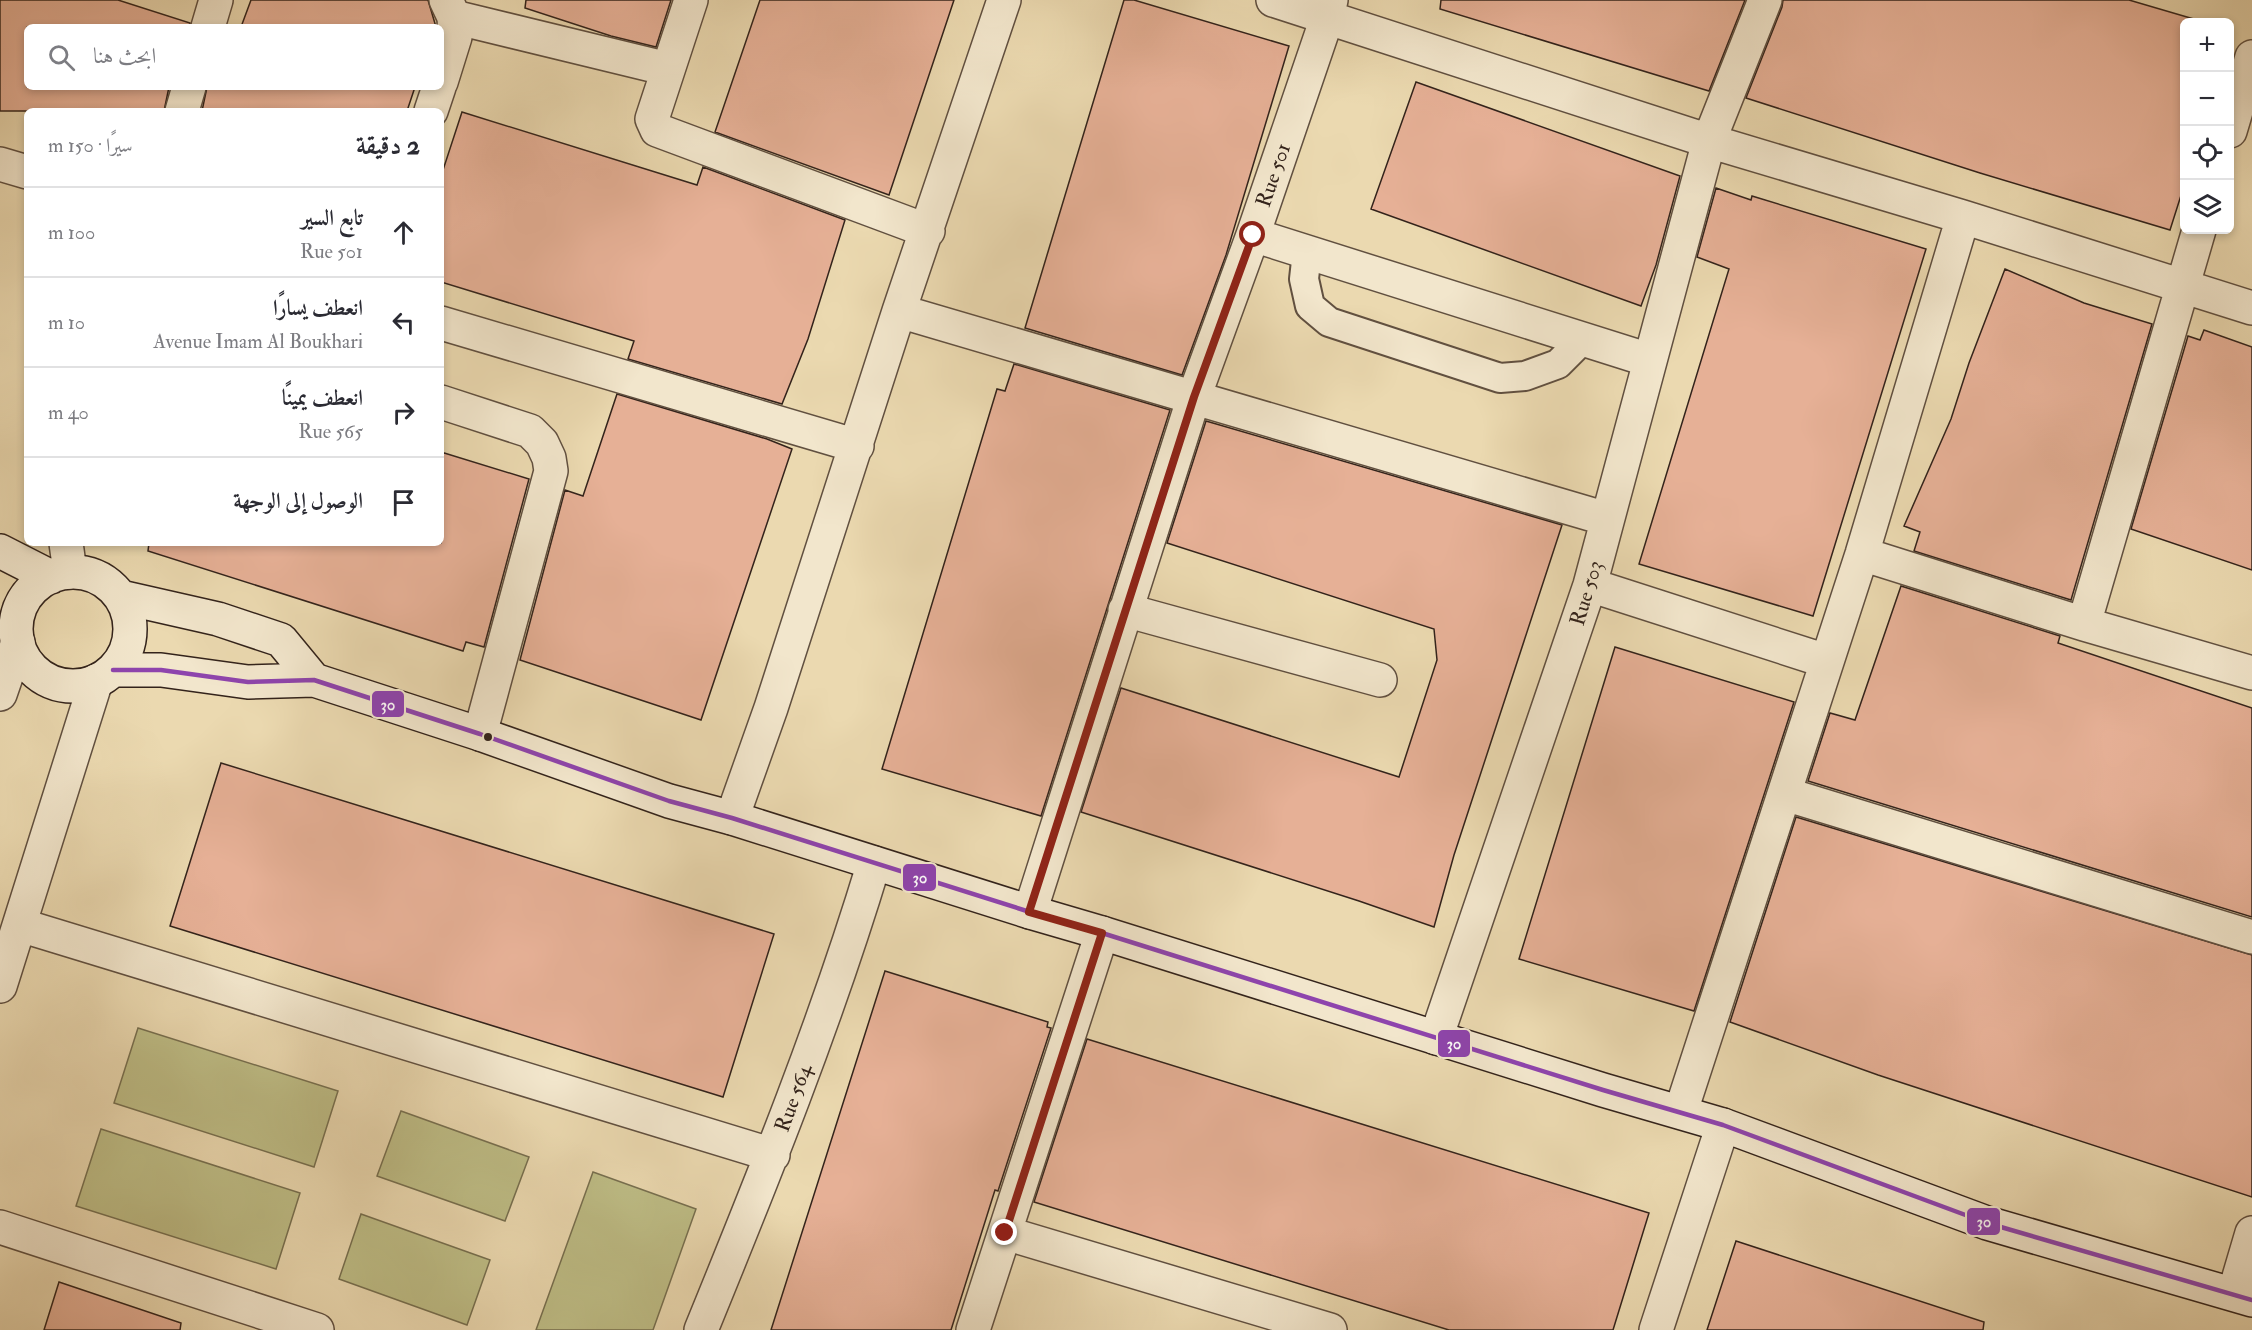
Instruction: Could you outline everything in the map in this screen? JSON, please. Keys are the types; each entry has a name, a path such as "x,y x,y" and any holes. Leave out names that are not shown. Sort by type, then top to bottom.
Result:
{"street":[{"path":"691,0 652,119 657,130 928,231"},
{"path":"732,818 771,708 899,312 1004,0"},
{"path":"1273,0 1329,9 1709,141 1963,217 2252,308"},
{"name":"Rue 503","path":"1436,1038 1590,585 1709,141 1765,0"},
{"path":"444,72 455,37 450,8 668,69"},
{"name":"Rue 501","path":"1029,912 1194,397 1253,235 1329,9"},
{"path":"2231,126 2252,57"},
{"path":"183,108 188,90"},
{"path":"432,108 438,90"},
{"path":"0,164 24,171"},
{"path":"1681,1111 1862,554 1963,217"},
{"path":"2084,624 2198,234"},
{"path":"1253,235 1649,360"},
{"path":"899,312 1607,519"},
{"path":"444,324 857,446"},
{"path":"444,403 530,431 542,443 549,458 551,471 480,734"},
{"path":"0,551 62,564 107,583 121,597 129,616 130,635 124,654 104,676 0,986"},
{"path":"1862,554 2252,674"},
{"path":"0,694 11,624 33,587 62,564"},
{"path":"1590,585 1826,661"},
{"path":"121,597 218,619 280,640 314,680"},
{"path":"1125,610 1380,681"},
{"path":"11,624 26,661 39,675 57,684 77,686 104,676 161,670 248,681 314,680 480,734 669,801 732,818 1603,1090 1681,1111 1987,1223 2243,1297 2252,1233"},
{"path":"1785,794 2252,937"},
{"name":"Rue 564","path":"701,1330 773,1155 854,929 874,863"},
{"path":"20,925 773,1155"},
{"path":"973,1330 1102,933"},
{"path":"1656,1330 1723,1125"},
{"path":"0,1227 262,1322 317,1330"},
{"path":"1005,1233 1330,1330"}],"lane":[{"path":"1307,252 1304,279 1310,306 1329,322 1500,378 1525,376 1558,363 1583,339"}],"shaded area":[{"path":"138,1028 338,1091 314,1167 114,1103"},
{"path":"401,1111 529,1157 505,1221 377,1176"},
{"path":"101,1129 300,1193 276,1269 76,1206"},
{"path":"593,1172 696,1209 653,1330 536,1330"},
{"path":"361,1214 490,1260 467,1325 339,1279"}],"building":[{"path":"0,0 118,0 190,23 24,24 24,90 168,90 165,108 24,108 24,111 0,111"},
{"path":"251,0 428,0 435,24 242,24"},
{"path":"526,0 671,0 656,47 611,36 525,8"},
{"path":"760,0 954,0 889,195 715,132"},
{"path":"1124,0 1134,0 1289,46 1226,255 1182,375 1025,328"},
{"path":"1441,0 1745,0 1709,91 1440,9"},
{"path":"1783,0 2129,0 2190,18 2180,18 2180,199 2170,230 1980,173 1746,98"},
{"path":"1416,82 1680,176 1656,265 1641,306 1371,209"},
{"path":"206,90 414,90 408,108 203,108"},
{"path":"462,112 697,185 703,167 845,220 808,339 782,404 628,359 634,341 444,283 444,167"},
{"path":"1716,188 1751,200 1752,196 1926,249 1813,616 1639,564 1729,269 1697,257"},
{"path":"2005,269 2084,303 2152,324 2071,600 1914,551 1920,532 1904,526 1951,419 1969,363"},
{"path":"2204,330 2252,347 2252,570 2131,529 2188,336 2200,340"},
{"path":"1014,364 1170,410 1041,816 882,769 997,389 1005,391"},
{"path":"617,394 767,439 792,449 701,720 520,660 565,490 583,496"},
{"path":"1206,421 1562,525 1454,855 1434,927 1081,812 1121,688 1399,777 1437,660 1434,629 1167,543"},
{"path":"444,453 529,479 484,647 466,642 463,651 148,551 149,546 444,546"},
{"path":"1901,586 2060,636 2058,643 2252,708 2252,917 1808,781 1830,713 1855,720"},
{"path":"1615,647 1794,702 1694,1011 1519,959"},
{"path":"221,763 774,934 723,1097 170,926"},
{"path":"1796,817 2252,955 2252,1197 1878,1075 1730,1022"},
{"path":"885,971 1048,1022 1047,1027 1051,1028 998,1191 995,1190 951,1330 771,1330"},
{"path":"1087,1039 1649,1213 1613,1330 1449,1330 1034,1202"},
{"path":"1736,1241 1984,1322 1983,1330 1707,1330"},
{"path":"59,1282 181,1323 180,1330 44,1330"}],"transit line":[{"name":"30","path":"113,670 161,670 248,682 314,680 480,734 669,801 732,818 1603,1090 1723,1125 1987,1223 2252,1300"}],"route":[{"path":"1005,1233 1102,933 1029,912 1194,397 1253,235"}]}
